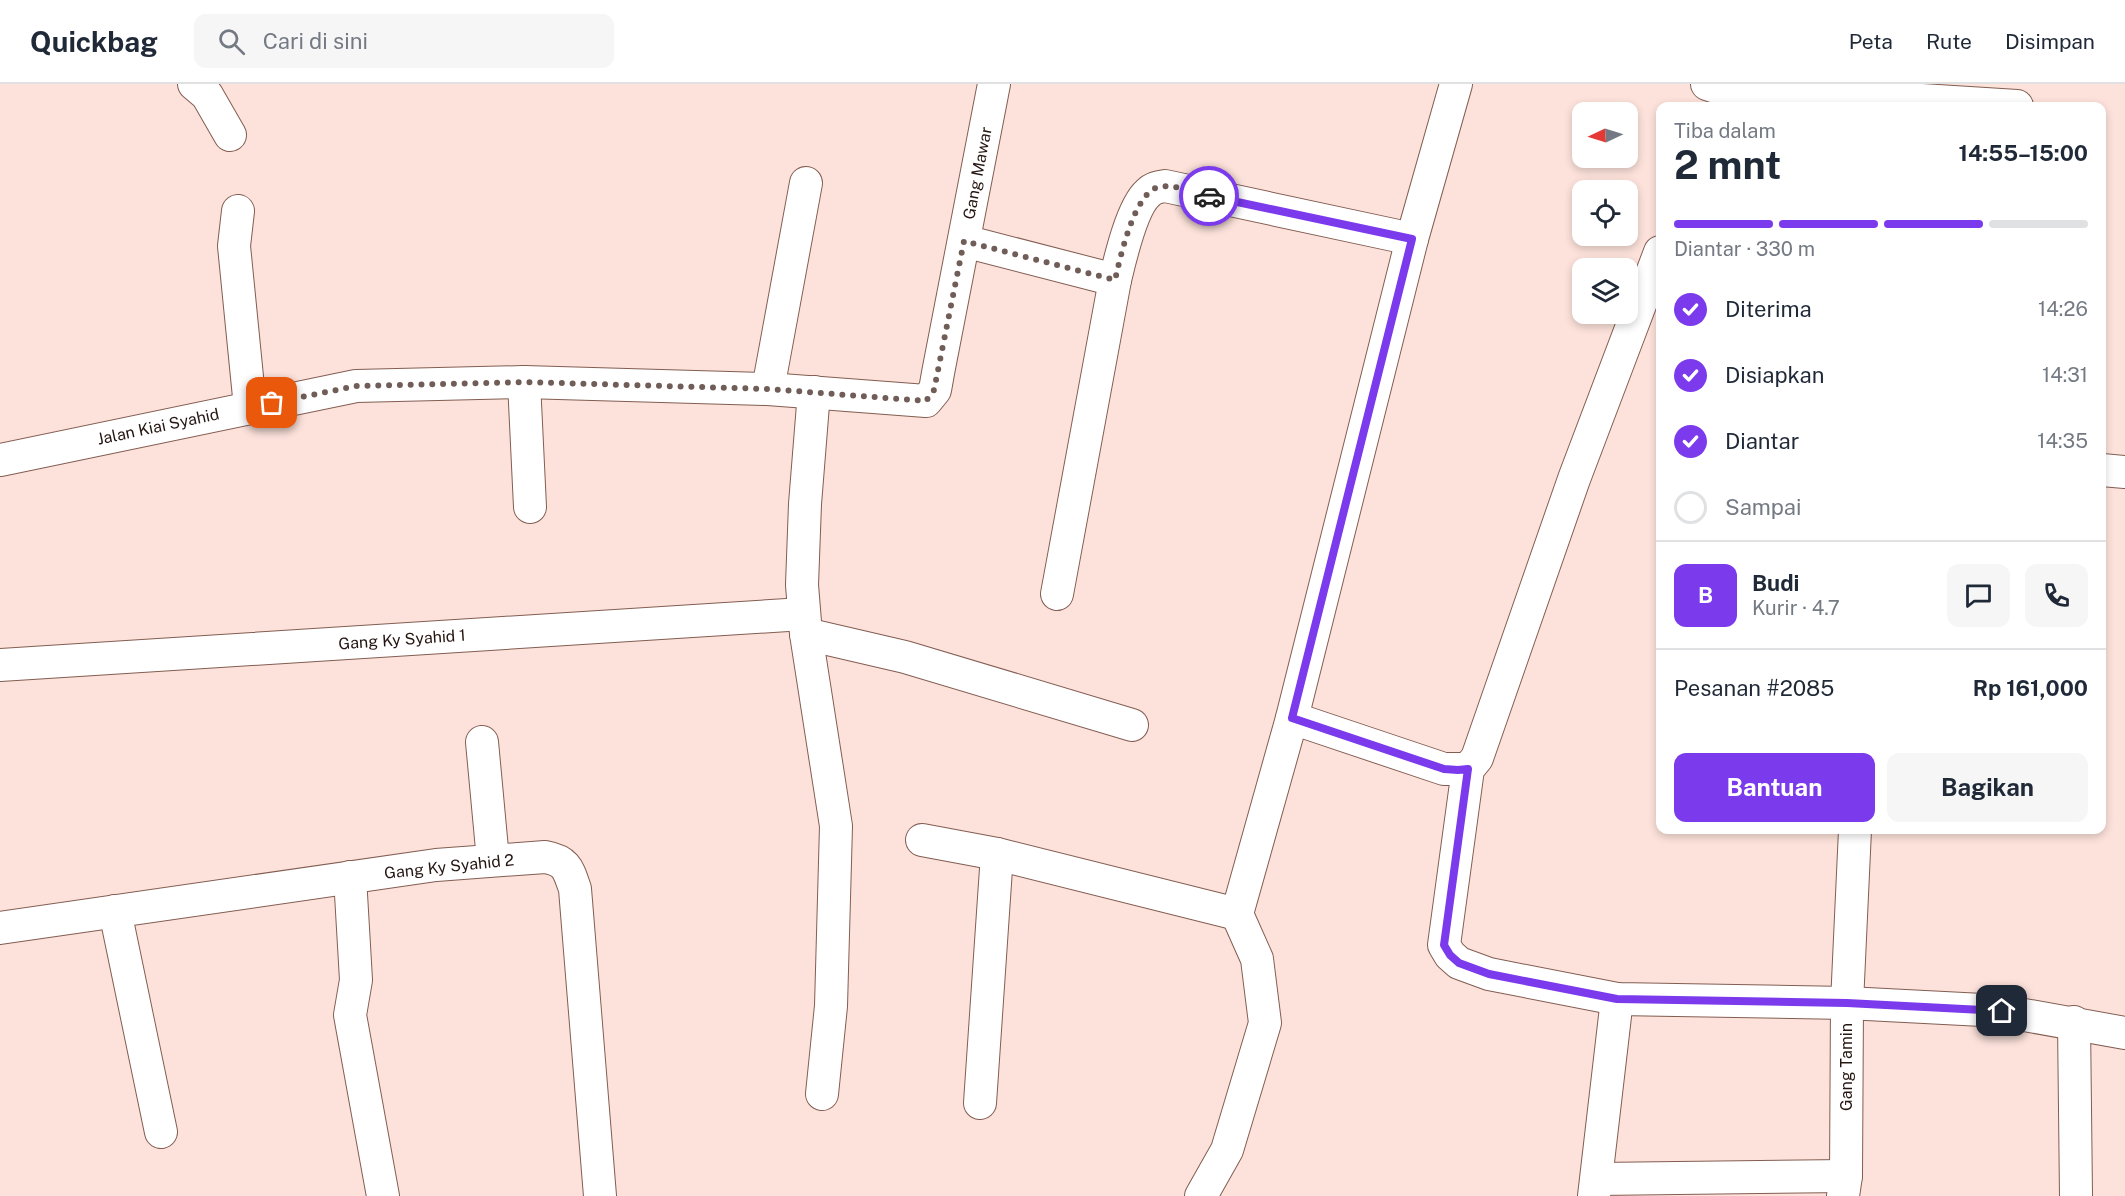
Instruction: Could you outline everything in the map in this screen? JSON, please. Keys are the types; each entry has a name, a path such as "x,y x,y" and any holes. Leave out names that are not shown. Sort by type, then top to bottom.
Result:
{"street":[{"path":"194,84 207,95 230,135"},
{"name":"Gang Mawar","path":"926,401 934,390 994,84"},
{"path":"1201,1196 1227,1150 1265,1023 1257,959 1237,914 1292,718 1412,239 1456,84"},
{"path":"2019,102 2026,84"},
{"path":"1712,90 1942,102"},
{"path":"768,389 806,183"},
{"path":"1057,594 1115,280 1125,241 1146,194 1155,187 1165,186 1412,239"},
{"path":"238,211 234,246 250,407"},
{"path":"964,241 1115,280"},
{"path":"1656,263 1574,479 1477,758 1468,769 1444,945 1450,955 1459,963 1489,974 1617,999 1847,1003 2002,1011 2074,1022 2125,1033"},
{"path":"524,382 530,507"},
{"name":"Jalan Kiai Syahid","path":"0,460 356,386 524,382 768,389 926,401"},
{"path":"814,392 805,504 802,585 804,624 836,826 831,1006 822,1094"},
{"path":"2106,470 2125,472"},
{"name":"Gang Ky Syahid 1","path":"0,665 804,624 1132,725"},
{"path":"1292,718 1444,769 1468,769"},
{"path":"482,742 493,860"},
{"name":"Gang Tamin","path":"1845,1186 1847,1003 1856,834"},
{"path":"922,840 997,854 1237,914"},
{"path":"980,1103 997,854"},
{"name":"Gang Ky Syahid 2","path":"0,928 436,865 545,857 560,860 568,870 575,889 600,1196"},
{"path":"350,877 356,980 350,1015 382,1196"},
{"path":"115,911 161,1132"},
{"path":"1617,999 1596,1187 1845,1186"},
{"path":"2074,1022 2076,1196"}],"way so far":[{"path":"272,403 356,386 524,382 768,389 926,401 934,390 964,241 1115,280 1125,241 1146,194 1155,187 1165,186 1209,196"}],"route":[{"path":"1209,196 1412,239 1292,718 1444,769 1468,769 1444,945 1450,955 1459,963 1489,974 1617,999 1847,1003 2002,1011"}]}
